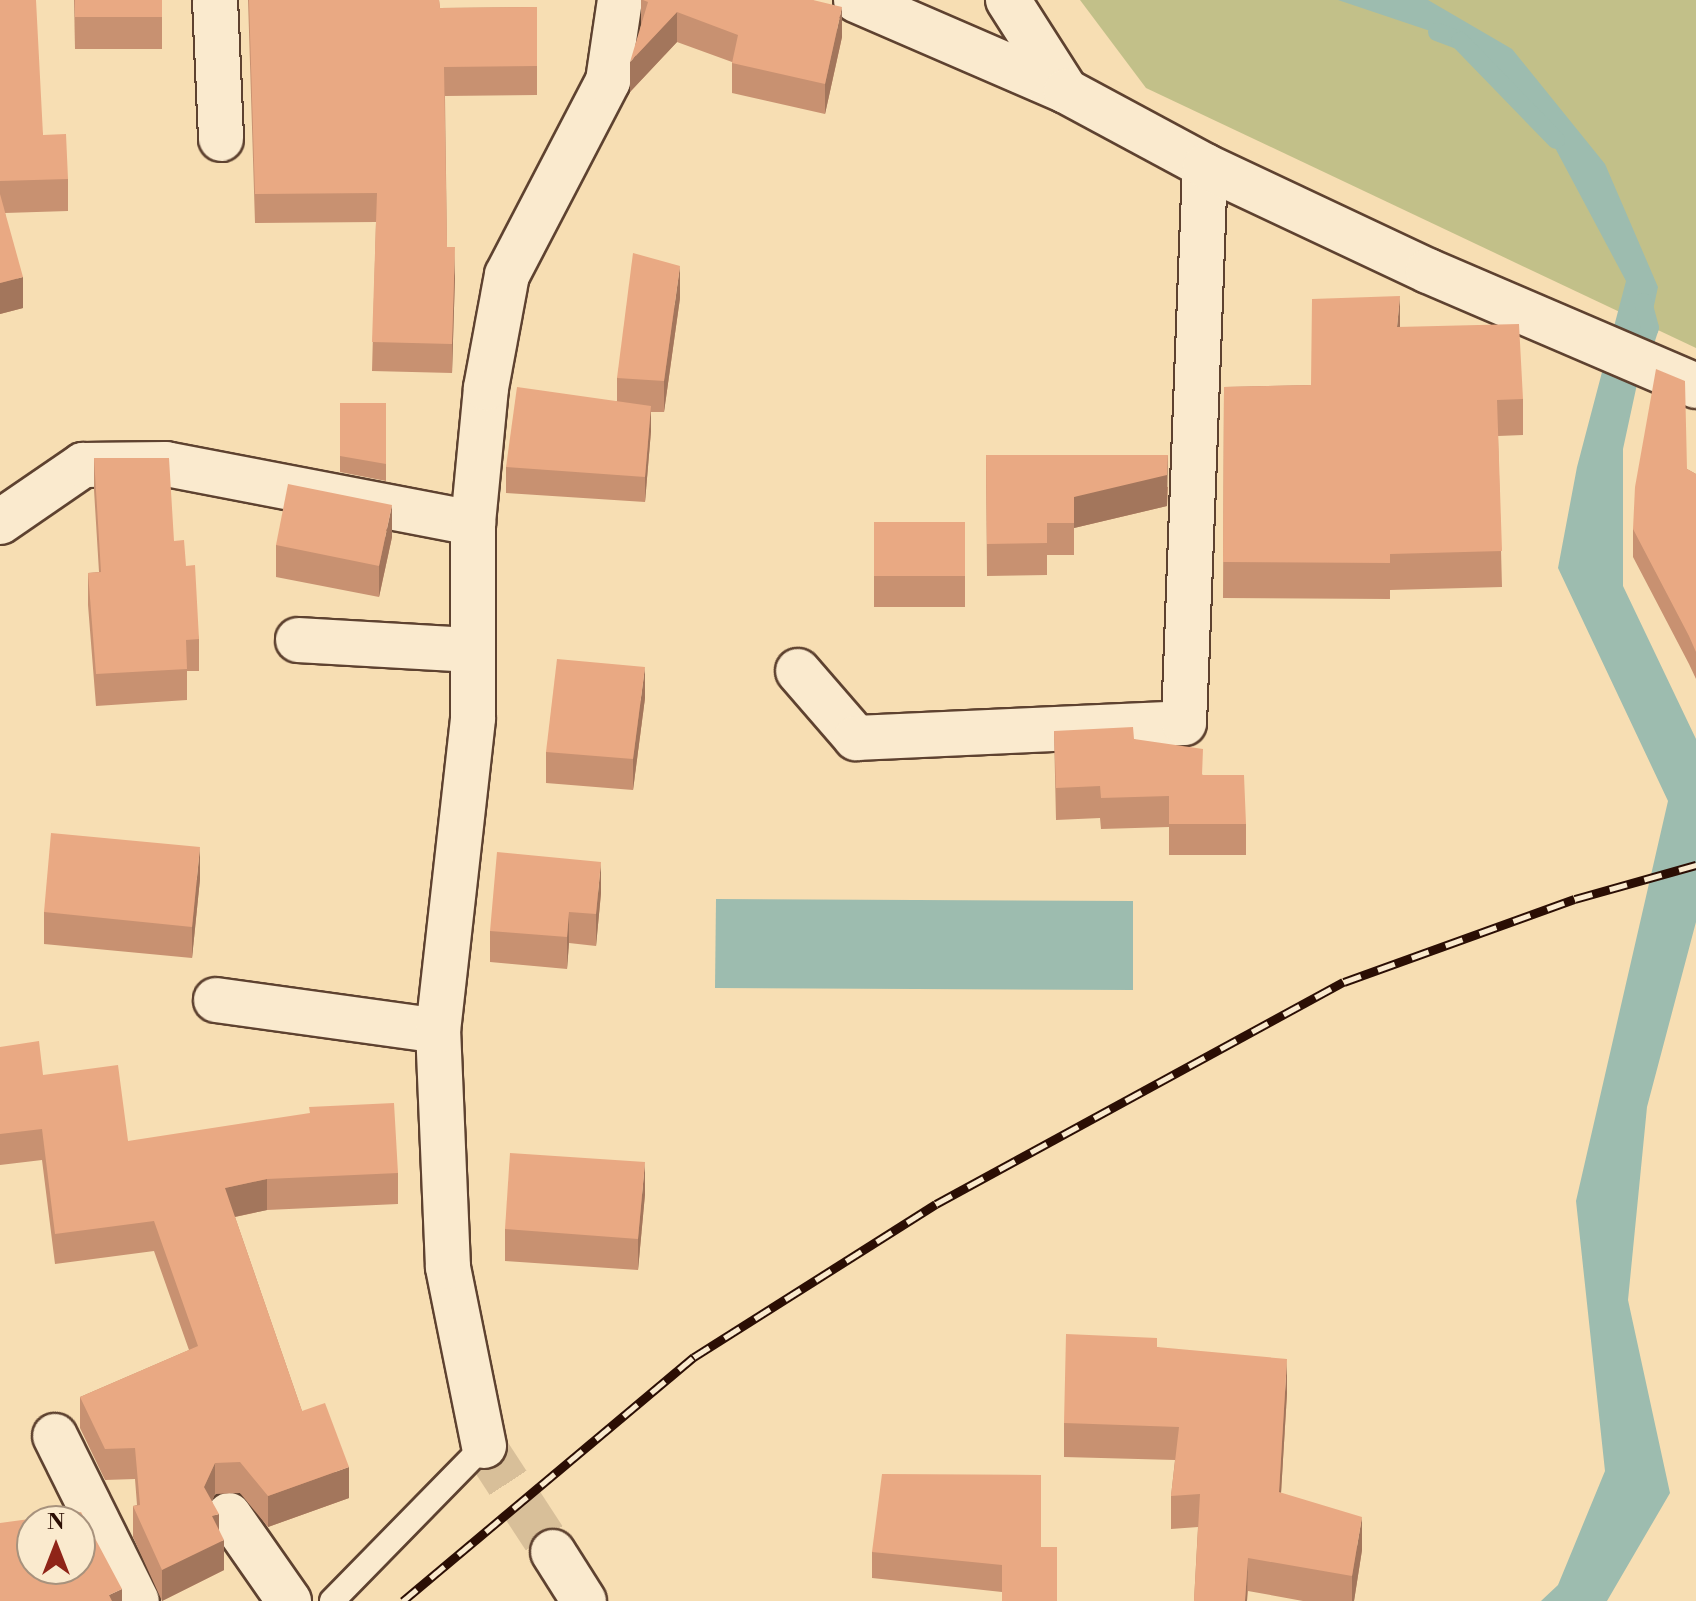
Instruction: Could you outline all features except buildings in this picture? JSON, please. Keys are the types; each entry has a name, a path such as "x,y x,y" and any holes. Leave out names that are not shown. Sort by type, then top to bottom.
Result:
{"street":[{"path":"215,0 221,139"},
{"path":"484,1446 448,1267 438,1031 473,718 473,523 486,388 507,275 608,81 620,0"},
{"path":"856,0 1066,91 1205,166 1694,386"},
{"path":"1008,0 1066,91"},
{"path":"798,671 856,738 1184,723 1205,166"},
{"path":"0,522 83,465 166,464 473,523"},
{"path":"298,640 473,650"},
{"path":"216,1000 438,1031"},
{"path":"55,1436 137,1601"},
{"path":"229,1515 289,1601"},
{"path":"553,1552 584,1601"}],"lane":[{"path":"332,1601 484,1446"}],"shaded area":[{"path":"1080,0 1696,0 1696,348 1146,88"},
{"path":"1338,0 1428,0 1512,49 1605,164 1658,287 1623,449 1623,586 1696,739 1696,922 1647,1107 1628,1300 1670,1493 1607,1601 1541,1601 1558,1585 1605,1471 1576,1201 1668,801 1558,568 1577,467 1626,281 1545,129 1460,41"},
{"path":"716,899 1133,901 1133,990 715,988"}],"waterway":[{"path":"1437,32 1460,41 1556,140"},
{"path":"1640,358 1650,328 1643,302"}],"tunnel":[{"path":"484,1446 553,1552"}],"railway":[{"path":"403,1601 694,1357 936,1204 1344,982 1575,899 1696,865"}]}
